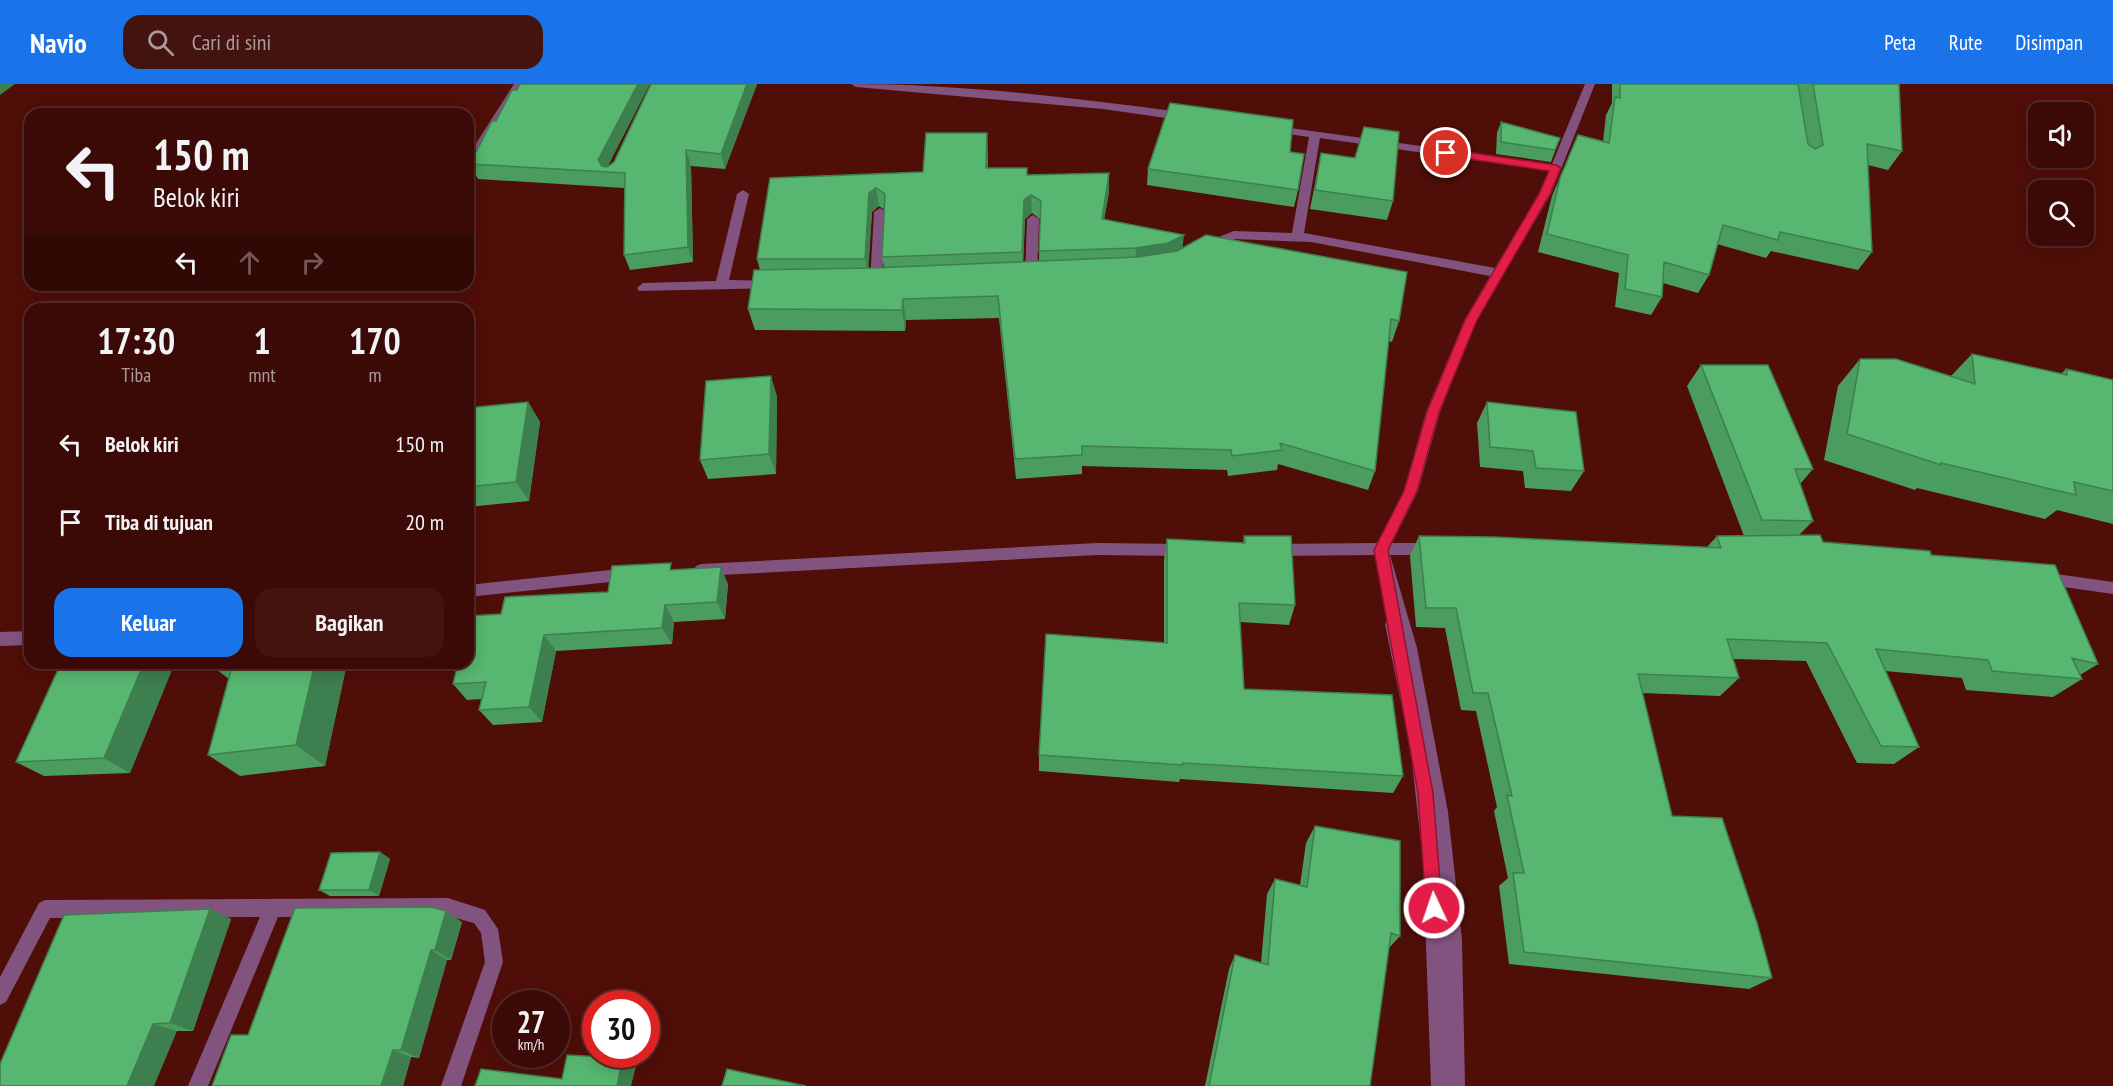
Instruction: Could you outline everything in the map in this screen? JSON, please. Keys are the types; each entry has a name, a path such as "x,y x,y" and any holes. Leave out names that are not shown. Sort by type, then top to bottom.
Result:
{"street":[{"path":"474,155 519,84"},
{"path":"856,84 1103,105 1197,118"},
{"path":"992,97 995,84"},
{"path":"1441,1086 1432,860 1426,793 1381,550 1411,491 1433,412 1471,320 1545,194 1590,84"},
{"path":"1256,126 1556,168"},
{"path":"1297,238 1315,134"},
{"path":"726,285 722,281 725,263 743,194"},
{"path":"876,283 880,212"},
{"path":"1030,277 1033,219"},
{"path":"1190,256 1221,239 1234,235 1297,238 1377,249 1499,273"},
{"path":"643,288 781,285"},
{"path":"688,571 1096,549 1203,550"},
{"path":"1262,550 1449,549"},
{"path":"1381,550 1409,648 1440,813 1453,940 1455,1086"},
{"path":"474,590 640,574"},
{"path":"2024,575 2113,588"},
{"path":"0,639 24,638"},
{"path":"0,996 45,909 448,907 479,916 489,928 494,962 451,1086"},
{"path":"198,1086 273,908"}],"building":[{"path":"520,84 638,84 598,160 602,166 607,167 614,162 651,84 747,84 721,154 686,150 688,247 624,255 625,173 474,164 474,156 492,121 496,121 512,90 517,90"},
{"path":"1620,84 1798,84 1808,144 1815,149 1823,145 1813,84 1899,84 1902,151 1867,144 1872,252 1780,232 1778,240 1723,225 1709,275 1664,262 1662,297 1625,289 1628,255 1547,234 1560,178 1578,135 1609,143 1615,97 1620,98"},
{"path":"1170,103 1293,120 1290,152 1304,154 1298,190 1148,169"},
{"path":"1501,122 1560,138 1555,150 1501,142"},
{"path":"1364,127 1399,132 1393,201 1315,190 1321,153 1355,158"},
{"path":"926,133 987,133 986,168 1027,168 1027,175 1109,173 1102,219 1184,235 1168,243 1136,248 1039,251 1041,201 1031,195 1024,200 1022,252 882,257 885,194 876,188 869,193 865,259 757,259 770,178 923,172"},
{"path":"1206,235 1407,272 1399,321 1391,319 1375,471 1280,443 1282,450 1232,456 1231,450 1082,446 1082,455 1015,459 998,296 903,299 902,310 748,309 754,270 872,268 1137,257 1177,251"},
{"path":"1972,354 2067,375 2066,369 2113,380 2113,491 2074,482 2076,495 1941,463 1941,465 1847,434 1860,359 1896,359 1975,384"},
{"path":"1701,365 1768,365 1813,469 1795,469 1813,521 1762,520"},
{"path":"771,376 769,454 700,460 706,381"},
{"path":"528,402 516,482 474,486 474,407"},
{"path":"1487,402 1576,412 1584,471 1536,468 1533,451 1490,447"},
{"path":"1820,535 1823,542 1930,551 1931,555 2055,565 2098,664 2072,658 2082,679 1992,671 1988,660 1876,649 1919,747 1881,746 1827,643 1727,639 1739,678 1638,674 1672,816 1722,818 1757,923 1772,978 1524,952 1513,873 1524,873 1507,795 1512,796 1488,693 1473,693 1456,608 1426,608 1419,536 1495,537 1721,548 1717,536"},
{"path":"1244,536 1291,536 1295,605 1239,603 1244,689 1392,695 1403,776 1039,755 1046,634 1167,643 1167,539 1245,543"},
{"path":"671,563 670,570 721,567 717,602 665,605 662,628 544,635 529,707 479,710 486,682 453,684 457,669 474,669 474,616 501,614 505,597 608,592 612,566"},
{"path":"58,669 141,669 104,758 16,762"},
{"path":"231,669 314,669 296,745 208,755"},
{"path":"1315,826 1400,841 1400,936 1391,933 1370,1086 1209,1086 1235,955 1268,965 1275,879 1307,887"},
{"path":"380,852 369,890 319,890 331,853"},
{"path":"431,907 446,911 435,950 431,950 401,1050 393,1050 381,1086 212,1086 231,1035 248,1035 295,908"},
{"path":"210,909 170,1023 153,1024 127,1086 0,1086 0,1064 64,915"},
{"path":"570,1055 582,1056 582,1068 621,1068 617,1086 475,1086 481,1069 562,1079 564,1068 570,1068"},
{"path":"727,1069 806,1086 722,1086"}],"route":[{"path":"1434,908 1426,793 1381,550 1411,491 1433,412 1471,320 1545,194 1556,168 1446,153"}]}
